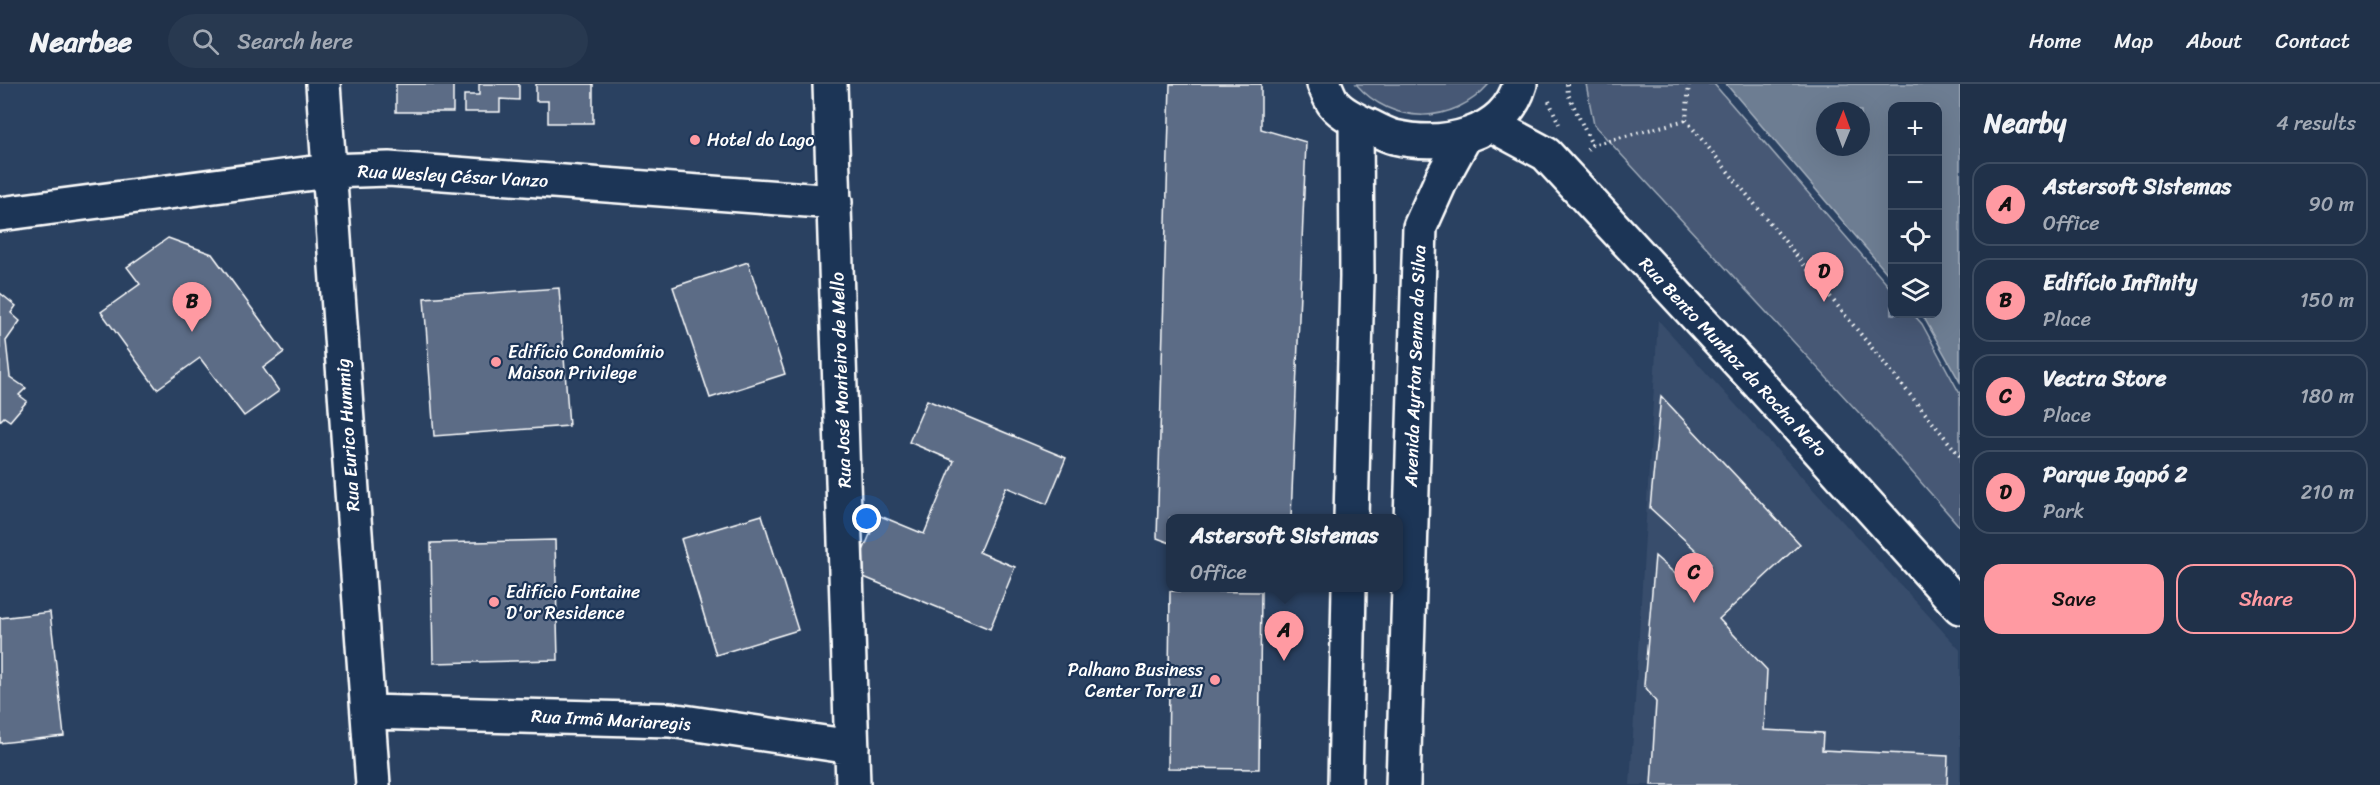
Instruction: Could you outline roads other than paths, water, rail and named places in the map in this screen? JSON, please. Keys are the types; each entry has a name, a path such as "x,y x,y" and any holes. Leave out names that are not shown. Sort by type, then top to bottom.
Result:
{"street":[{"name":"Rua Eurico Hummig","path":"324,84 328,171 373,785"},
{"name":"Rua José Monteiro de Mello","path":"830,84 853,785"},
{"path":"1324,84 1335,105 1356,120 1393,137 1427,141 1478,132"},
{"name":"Avenida Ayrton Senna da Silva","path":"1403,785 1420,227 1442,178 1478,132 1516,98 1520,84"},
{"path":"1351,514 1357,277 1356,120"},
{"name":"Rua Bento Munhoz da Rocha Neto","path":"1478,132 1546,154 1760,385 1960,607"},
{"name":"Rua Wesley César Vanzo","path":"0,214 328,171 389,169 835,202"},
{"path":"1345,785 1349,592"},
{"name":"Rua Irmã Mariaregis","path":"368,712 670,720 852,747"}],"place":[{"name":"Hotel do Lago","path":"695,140"},
{"name":"Parque Igapó 2","path":"1824,302"},
{"name":"Edifício Infinity","path":"192,332"},
{"name":"Edifício Condomínio Maison Privilege","path":"496,362"},
{"name":"Edifício Fontaine D'or Residence","path":"494,602"},
{"name":"Vectra Store","path":"1694,603"},
{"name":"Astersoft Sistemas","path":"1284,661"},
{"name":"Palhano Business Center Torre II","path":"1215,680"}]}
